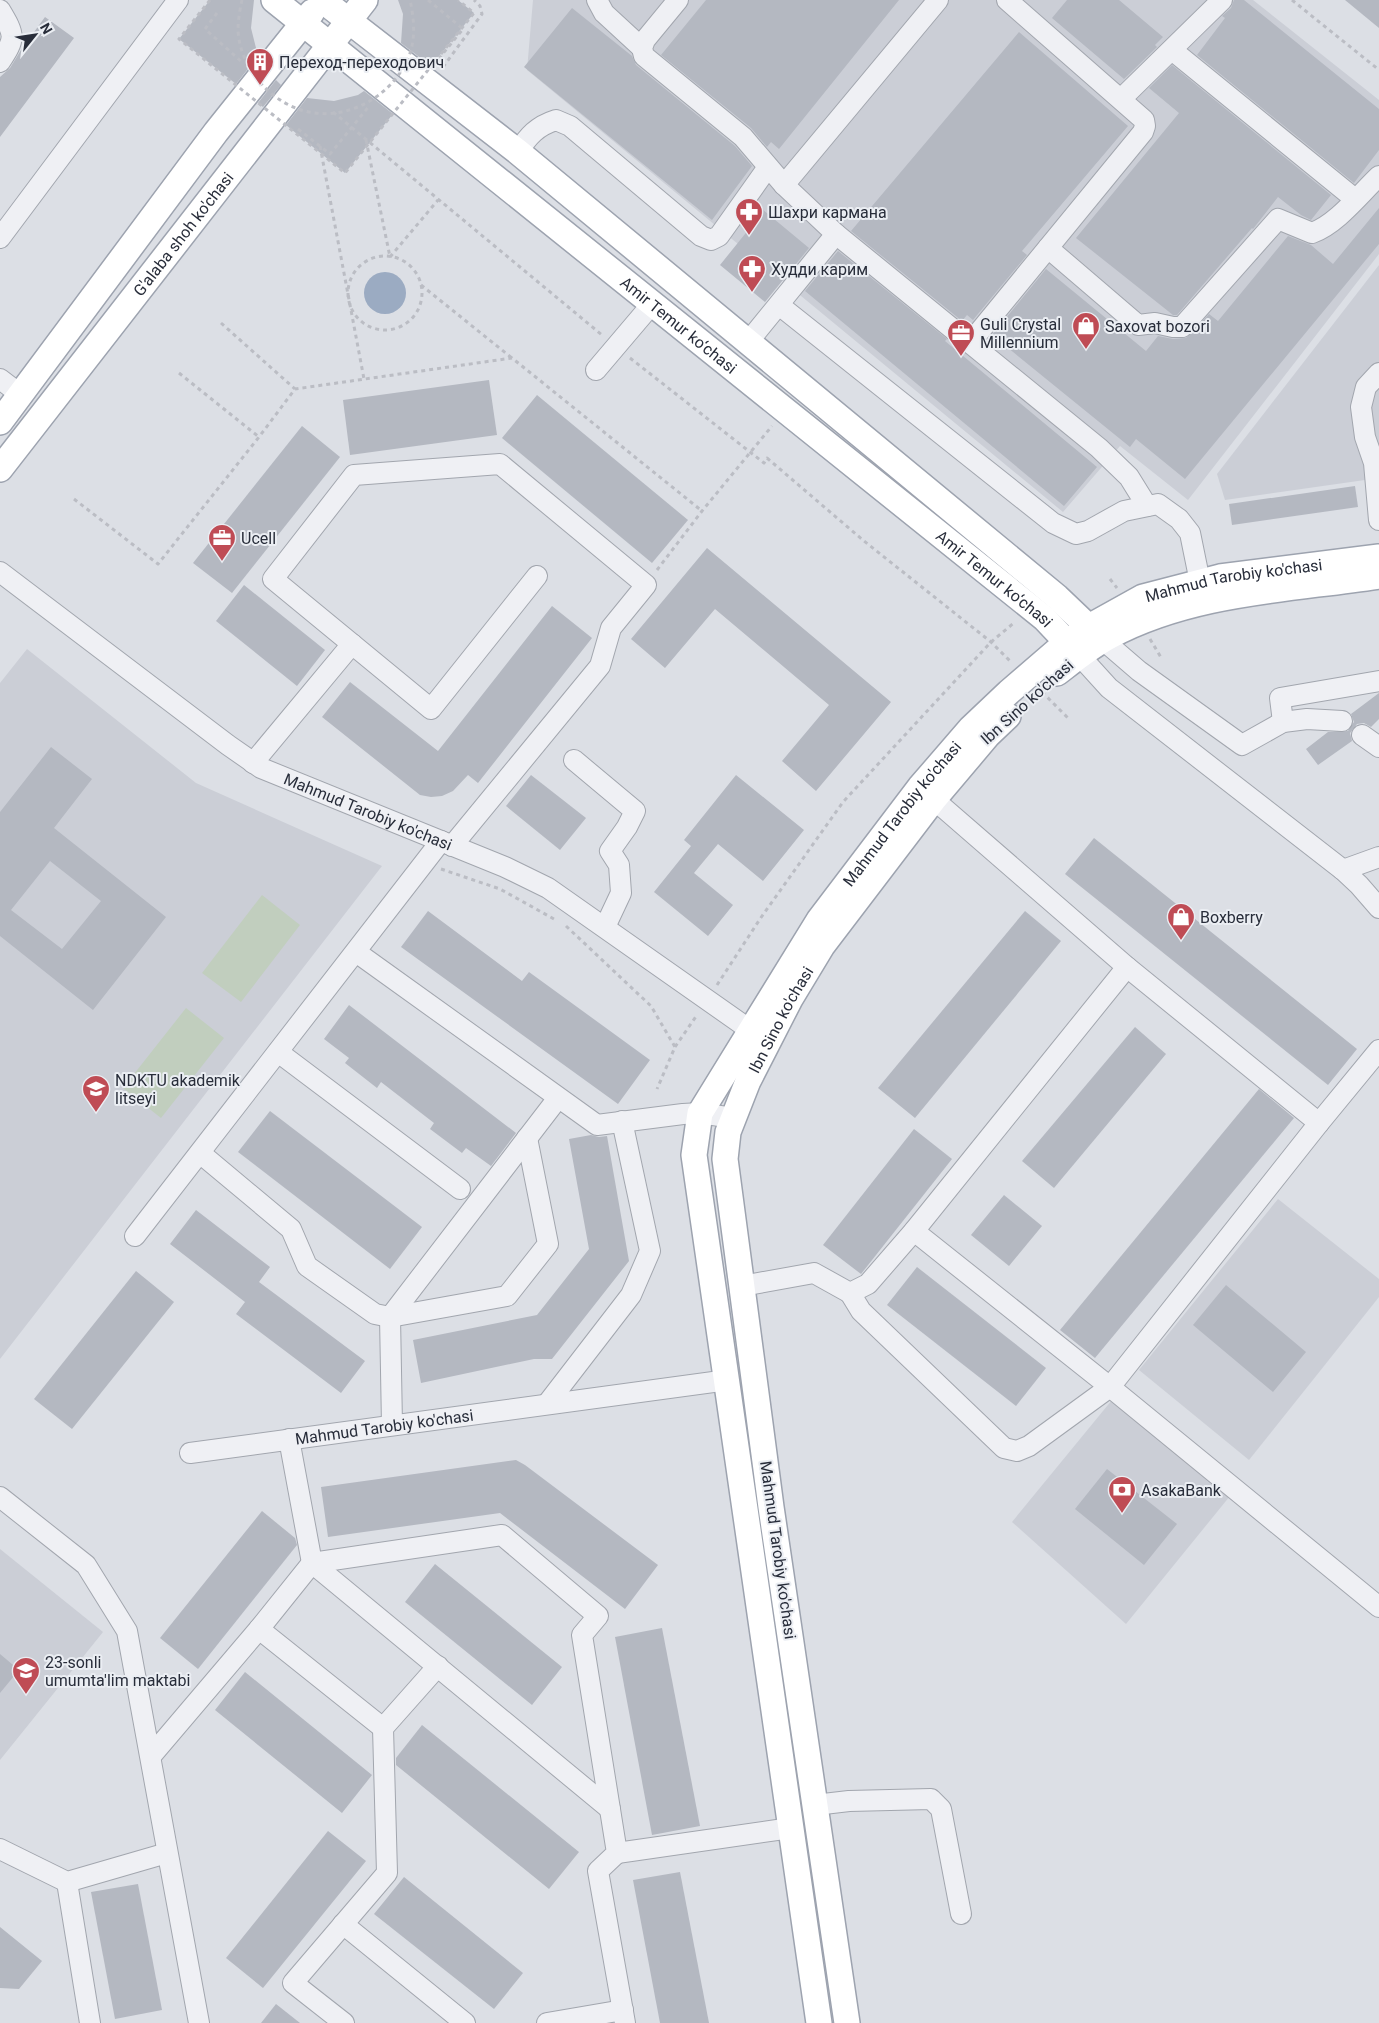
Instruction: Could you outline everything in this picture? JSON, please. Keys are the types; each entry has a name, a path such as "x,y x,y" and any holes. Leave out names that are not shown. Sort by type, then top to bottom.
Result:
{"main road":[{"name":"Amir Temur ko‘chasi","path":"274,0 1032,608 1073,648"},
{"name":"Amir Temur ko‘chasi","path":"322,0 518,152 1057,597 1096,633"},
{"name":"G'alaba shoh ko'chasi","path":"0,422 216,132 322,0"},
{"name":"G'alaba shoh ko'chasi","path":"0,469 364,0"},
{"name":"Mahmud Tarobiy ko'chasi","path":"819,2023 728,1380 694,1155 700,1113 759,1037 819,920 927,793 971,728 1142,597 1220,577 1379,557"},
{"path":"1096,633 1199,602 1240,594 1379,576"},
{"name":"Ibn Sino ko'chasi","path":"748,1080 759,1037"},
{"name":"Mahmud Tarobiy ko'chasi","path":"748,1080 728,1132 725,1159 772,1507 847,2023"}],"street":[{"path":"0,238 178,0"},
{"path":"597,0 604,13 642,48 644,56 743,137 784,184 836,234 1098,448 1129,477 1147,506"},
{"path":"642,48 645,40 678,0"},
{"path":"784,184 938,0"},
{"path":"970,343 1143,132 1145,126 1144,120 1121,99 1007,0"},
{"path":"1121,99 1222,0"},
{"path":"0,10 13,34 11,46 0,62"},
{"path":"1172,50 1355,199"},
{"path":"518,152 527,137 543,124 556,120 570,126 701,236 711,240 719,236 768,167"},
{"path":"1048,248 1138,324 1156,323 1182,327 1278,219 1312,233 1329,224 1379,176"},
{"path":"748,342 836,234"},
{"path":"596,370 652,304"},
{"path":"779,305 1053,523 1076,534 1088,531 1124,511 1158,504 1180,519 1190,533 1200,582"},
{"path":"1379,373 1366,387 1361,407 1365,437 1374,463 1379,520"},
{"path":"0,379 21,395"},
{"path":"135,1236 424,863 447,844 600,666 611,628 646,585 500,464 354,475 273,579 431,709 537,576"},
{"name":"Mahmud Tarobiy ko'chasi","path":"0,572 261,768 505,867 548,888 606,927 759,1037"},
{"path":"1096,633 1139,671 1242,745 1283,722 1307,719 1342,721"},
{"path":"253,762 352,644"},
{"path":"1073,648 1109,688 1343,870 1379,908"},
{"path":"1283,722 1280,698 1379,681"},
{"path":"1362,735 1379,747"},
{"path":"574,760 635,811 610,851 619,865 621,893 606,927"},
{"path":"927,793 1127,967 1319,1123"},
{"path":"1343,870 1379,857"},
{"path":"356,952 597,1125 700,1113 733,1118"},
{"path":"850,1293 868,1284 914,1230 1127,967"},
{"path":"742,1286 814,1273 850,1293 860,1311 1004,1448 1017,1451 1029,1446 1110,1387 1379,1050"},
{"path":"278,1052 460,1190"},
{"path":"392,1426 390,1316 558,1098"},
{"path":"547,1404 631,1295 650,1251 622,1122"},
{"path":"200,1153 291,1229 307,1266 375,1314 390,1316 506,1296 548,1244 527,1138"},
{"path":"914,1230 1379,1607"},
{"name":"Mahmud Tarobiy ko'chasi","path":"190,1453 728,1380"},
{"path":"289,1440 312,1562 610,1808"},
{"path":"0,1497 86,1565 126,1632 151,1756 166,1853 199,2023"},
{"path":"151,1756 260,1629 312,1562 502,1535 598,1616 582,1635 617,1853"},
{"path":"260,1629 383,1728"},
{"path":"344,2023 293,1983 387,1874 383,1728 438,1666"},
{"path":"815,1805 849,1801 931,1799 941,1809 961,1914"},
{"path":"547,2023 624,2016 598,1871 617,1853 791,1828"},
{"path":"0,1849 67,1882 166,1853"},
{"path":"67,1882 90,2023"},
{"path":"343,1924 465,2023"}],"path":[{"path":"210,0 179,39 345,173 474,13 458,0"},
{"path":"242,0 238,31 245,60 262,86 286,104 315,113 345,112 373,100"},
{"path":"298,129 330,154 373,100 396,80 409,56 414,28 410,0"},
{"path":"428,0 463,29 436,62"},
{"path":"443,68 482,14 480,6 474,0"},
{"path":"1292,0 1379,70"},
{"path":"217,13 204,29 253,72"},
{"path":"333,112 616,347 750,453 764,463 767,458 864,541 991,642"},
{"path":"366,140 390,257"},
{"path":"320,146 364,379"},
{"path":"390,257 438,200"},
{"path":"397,258 408,264 417,273 421,285 422,297 416,313 403,326 392,329 368,326 352,308 349,297 352,280 362,265 372,259 397,258"},
{"path":"421,285 702,511"},
{"path":"221,323 295,389"},
{"path":"74,499 158,564 260,438 295,389 512,358"},
{"path":"179,373 260,438"},
{"path":"646,585 702,511 785,410"},
{"path":"657,1089 675,1048 760,919 843,802 991,642 1032,608"},
{"path":"424,863 500,889 562,923 651,1006 675,1048"}],"shaded area":[{"name":"Saxovat bozori","path":"533,0 1253,0 1379,100 1379,254 1188,500 1120,446 1063,512 527,70"},
{"path":"1379,265 1379,478 1225,500 1217,474"},
{"name":"NDKTU akademik litseyi","path":"27,649 196,783 382,866 0,1359 0,683"},
{"path":"1278,1199 1379,1279 1379,1297 1249,1460 1139,1370"},
{"path":"1112,1400 1230,1496 1126,1624 1012,1522"},
{"name":"23-sonli umumta'lim maktabi","path":"0,1549 103,1632 0,1760"}],"green space":[{"path":"262,895 300,925 241,1002 202,973"},
{"path":"186,1008 224,1038 161,1118 123,1088"}],"water":[{"path":"381,272 389,272 400,278 406,293 400,308 389,314 381,314 370,308 364,297 364,289 370,278"}],"building":[{"path":"210,0 254,0 251,28 258,56 236,84 179,39"},
{"path":"398,0 458,0 474,13 431,66 401,43 403,14"},
{"path":"706,0 899,0 779,149 771,142 767,147 751,128 661,55"},
{"path":"1067,0 1119,0 1163,37 1155,45 1157,47 1124,79 1052,18"},
{"path":"1234,0 1244,0 1379,109 1379,150 1354,183 1197,55 1225,18 1222,16 1231,8"},
{"path":"1345,0 1379,0 1379,28"},
{"path":"572,8 632,56 636,65 735,146 752,166 712,220 524,67"},
{"path":"45,17 74,38 0,137 0,77 10,68"},
{"path":"1019,32 1128,126 1022,251 1027,255 973,320 967,315 962,321 851,231"},
{"path":"1172,65 1331,195 1311,220 1301,215 1278,197 1253,229 1177,315 1173,315 1076,238 1179,113 1149,88"},
{"path":"276,80 281,85 263,107 258,103"},
{"path":"364,91 393,114 345,173 286,125 307,98 334,101 358,95"},
{"path":"1379,208 1379,244 1185,479 1136,439 1130,447 992,335 1046,269 1146,351 1158,336 1173,339 1186,338 1209,314 1218,321 1288,236 1311,245 1333,264"},
{"path":"762,209 809,248 765,302 720,265 749,229 747,227"},
{"path":"838,251 947,339 945,341 1097,467 1064,506 805,291"},
{"path":"489,380 497,435 350,455 343,400"},
{"path":"537,395 688,520 652,563 502,438"},
{"path":"302,426 340,457 232,593 193,563"},
{"path":"1355,486 1358,507 1232,525 1229,504"},
{"path":"707,548 891,702 816,791 782,761 829,705 715,609 665,668 631,639"},
{"path":"244,585 325,650 297,686 216,621"},
{"path":"552,606 592,638 478,783 468,775 453,791 442,796 420,795 322,717 350,682 438,751"},
{"path":"1379,693 1379,719 1371,727 1364,723 1357,724 1350,733 1352,741 1318,765 1306,749 1328,732 1348,731 1354,722 1351,714"},
{"path":"51,747 92,779 54,828 166,917 93,1010 0,936 0,812","holes":["50,861 101,901 62,949 11,910"]},
{"path":"531,775 586,818 560,850 506,806"},
{"path":"736,775 804,830 763,881 718,844 694,873 733,905 708,936 654,892 691,846 684,840"},
{"path":"1094,838 1357,1049 1328,1085 1065,874"},
{"path":"428,911 522,981 529,972 650,1060 618,1104 401,947"},
{"path":"1025,911 1061,941 915,1118 878,1088"},
{"path":"349,1005 516,1133 491,1166 466,1148 462,1153 430,1129 434,1123 381,1082 377,1088 345,1063 349,1058 324,1039"},
{"path":"1135,1027 1166,1054 1054,1188 1022,1161"},
{"path":"1259,1089 1294,1118 1095,1358 1060,1330"},
{"path":"270,1111 422,1227 390,1269 238,1152"},
{"path":"914,1129 952,1159 861,1274 823,1245"},
{"path":"591,1135 607,1136 629,1261 552,1359 534,1359 421,1383 413,1340 537,1315 589,1249 569,1139"},
{"path":"1004,1195 1042,1226 1009,1266 971,1235"},
{"path":"196,1210 270,1267 259,1282 365,1361 341,1393 236,1314 245,1302 170,1244"},
{"path":"917,1267 1046,1368 1016,1406 887,1305"},
{"path":"136,1271 174,1302 72,1429 34,1399"},
{"path":"1226,1285 1306,1352 1273,1392 1193,1325"},
{"path":"516,1460 658,1565 625,1609 500,1513 328,1537 321,1487"},
{"path":"1107,1469 1177,1524 1144,1565 1075,1509"},
{"path":"262,1511 295,1538 297,1545 198,1669 160,1638"},
{"path":"435,1564 562,1667 532,1705 405,1602"},
{"path":"662,1628 700,1826 652,1835 615,1637"},
{"path":"0,1654 19,1670 0,1693"},
{"path":"245,1672 372,1775 342,1813 215,1710"},
{"path":"422,1725 579,1852 549,1889 396,1765 396,1758"},
{"path":"328,1831 366,1861 263,1988 226,1958"},
{"path":"680,1872 709,2023 660,2023 633,1880"},
{"path":"404,1877 523,1973 494,2009 374,1914"},
{"path":"138,1884 162,2010 115,2019 91,1892"},
{"path":"0,1927 42,1961 19,1989 0,1988"},
{"path":"276,2004 300,2023 261,2023"}],"place":[{"name":"Переход-переходович","path":"260,86"},
{"name":"Шахри кармана","path":"749,236"},
{"name":"Худди карим","path":"752,293"},
{"name":"Saxovat bozori","path":"1086,350"},
{"name":"Guli Crystal Millennium","path":"961,357"},
{"name":"Ucell","path":"222,562"},
{"name":"Boxberry","path":"1181,941"},
{"name":"NDKTU akademik litseyi","path":"96,1113"},
{"name":"AsakaBank","path":"1122,1514"},
{"name":"23-sonli umumta'lim maktabi","path":"26,1695"}]}
